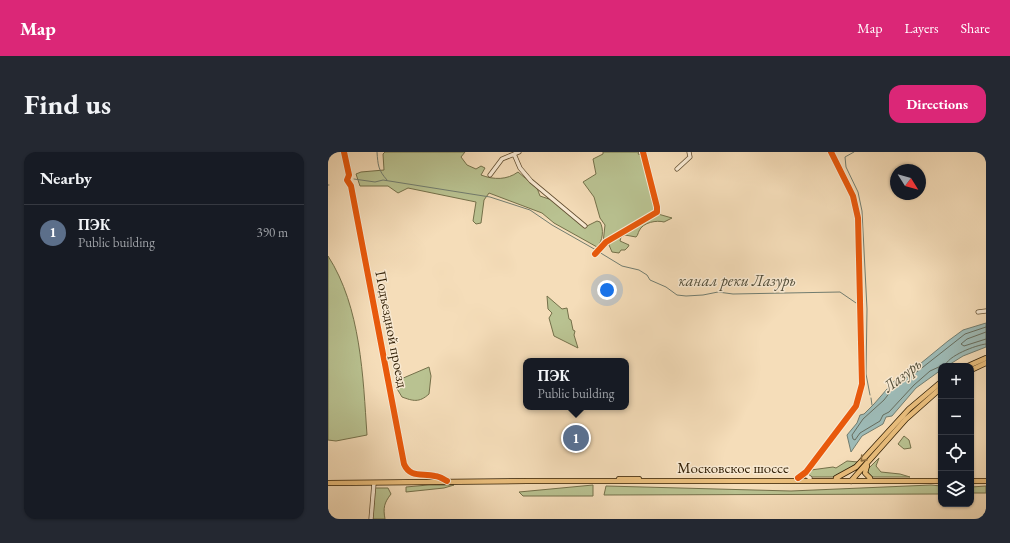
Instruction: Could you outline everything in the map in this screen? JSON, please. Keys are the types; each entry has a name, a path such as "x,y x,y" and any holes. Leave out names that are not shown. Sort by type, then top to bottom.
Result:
{"main road":[{"path":"974,363 986,358"},
{"path":"974,368 986,362"},
{"path":"836,478 852,470 876,448 919,400 938,384"},
{"path":"898,423 938,390"},
{"path":"852,480 868,462 876,448"},
{"path":"868,462 865,472 870,478"},
{"name":"Московское шоссе","path":"597,481 627,479 798,478 836,478 852,480 870,478 938,480"},
{"name":"Московское шоссе","path":"328,483 447,481 938,480"},
{"path":"974,480 986,480"}],"street":[{"name":"Подъездной проезд","path":"344,152 349,175 347,180 351,186 404,464 411,474 436,476 447,481"},
{"path":"490,175 499,162 519,152"},
{"path":"595,254 606,242 652,216 657,210 643,152"},
{"path":"677,169 688,160 690,157 689,152"},
{"path":"798,478 806,472 852,412 861,393 862,384 858,218 853,196 831,152"},
{"path":"514,154 520,168 531,181 585,226"},
{"path":"978,312 986,310"},
{"path":"806,472 807,476 810,478"},
{"path":"371,519 374,483"}],"green space":[{"path":"385,152 465,152 461,157 467,165 476,169 481,166 485,168 481,175 491,178 505,178 518,172 537,188 540,196 552,200 585,227 597,221 600,222 602,231 601,242 597,247 554,223 542,213 489,193 484,200 481,223 476,224 473,221 476,202 408,188 398,193 388,186 360,186 356,174 361,172 384,170 383,154"},
{"path":"603,152 639,152 638,154 642,155 656,209 653,214 603,243 605,225 600,218 594,197 583,182 596,174 593,159 603,154"},
{"path":"658,214 672,218 664,222 658,221 647,224 641,228 636,237 625,235 621,237 620,241 629,245 628,247 625,250 621,250 619,253 612,252 609,245 610,241"},
{"path":"328,256 339,276 354,320 362,366 367,435 336,441 328,440"},
{"path":"547,296 562,309 567,308 569,319 571,320 573,330 575,331 574,335 578,348 554,336 549,318 552,313 548,309"},
{"path":"429,367 431,376 429,394 419,400 402,397 396,387 401,379"},
{"path":"904,436 909,440 911,448 904,449 898,444"},
{"path":"879,458 876,466 881,472 900,474 910,477 870,477 867,470"},
{"path":"847,461 858,462 838,477 811,477 808,475 811,470 833,467 836,468"},
{"path":"454,485 444,488 406,492 406,487"},
{"path":"593,485 593,496 523,496 519,492"},
{"path":"606,486 791,491 938,486 938,494 604,495"},
{"path":"986,486 986,493 974,493 974,487"},
{"path":"388,488 391,494 385,506 385,519 372,519 374,489"}],"water":[{"name":"Лазурь","path":"986,323 986,347 963,356 952,363 938,363 938,372 916,388 892,416 886,417 883,424 862,436 851,452 847,435 857,423 860,415 864,414 874,404 894,381 915,368 963,330"}],"waterway":[{"path":"377,152 379,167 387,180"},
{"path":"854,152 845,157 846,167 858,192 862,211 867,309 866,374 870,395"},
{"name":"канал реки Лазурь","path":"354,179 375,182 383,180 490,197 530,210 552,225 596,250"},
{"name":"канал реки Лазурь","path":"599,252 622,266 639,270 647,275 650,280 666,287 677,295 703,295 718,292 733,294 840,292 859,305"},
{"path":"871,398 872,405"}],"cycle path":[{"path":"344,152 349,175 347,180 351,186 404,464 413,473 436,476 447,481"},
{"path":"595,254 606,242 657,212 643,152"},
{"path":"798,478 806,472 856,406 862,384 858,218 853,196 831,152"}],"place":[{"name":"ПЭК","path":"576,438"}]}
